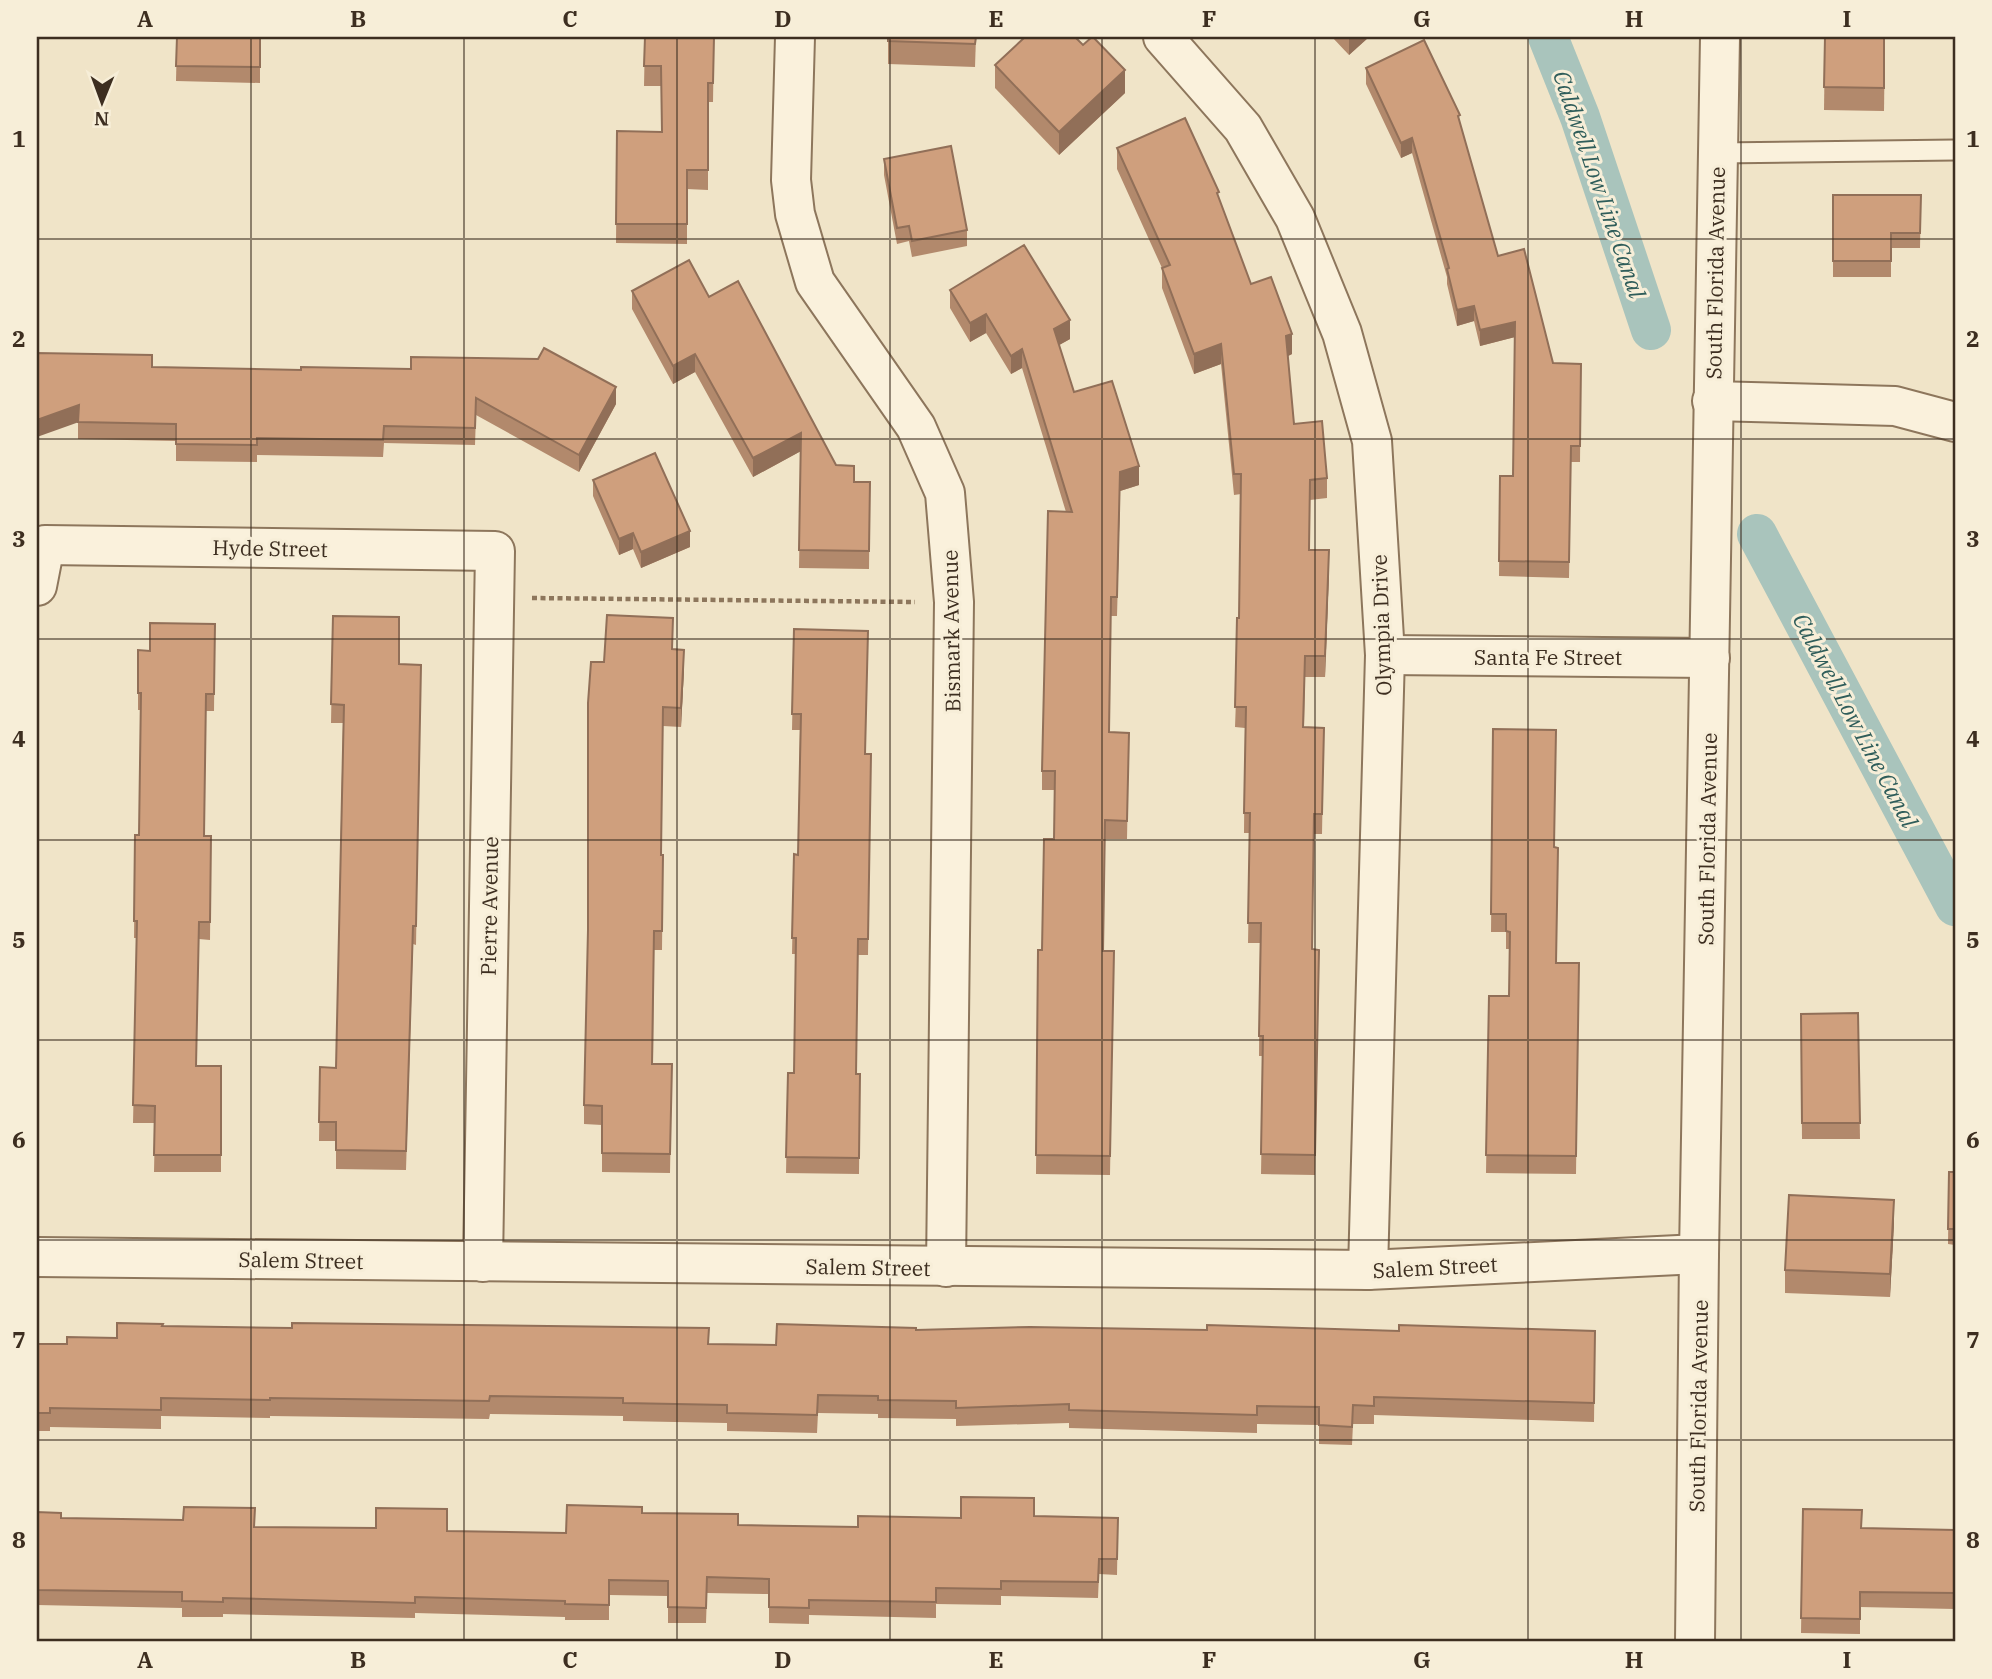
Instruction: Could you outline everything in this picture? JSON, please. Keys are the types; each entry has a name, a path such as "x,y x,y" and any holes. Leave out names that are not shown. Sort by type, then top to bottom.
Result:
{"street":[{"name":"Bismark Avenue","path":"795,37 791,180 795,214 815,282 916,427 945,494 954,602 946,1268"},
{"name":"Olympia Drive","path":"1163,37 1243,128 1295,218 1342,333 1372,441 1385,655 1368,1270"},
{"name":"South Florida Avenue","path":"1695,1642 1712,401 1720,37"},
{"path":"1712,401 1895,406 1955,422"},
{"name":"Hyde Street","path":"37,586 45,545 495,551"},
{"name":"Pierre Avenue","path":"483,1262 495,551"},
{"name":"Santa Fe Street","path":"1385,655 1710,658"},
{"name":"Salem Street","path":"37,1257 946,1268 1368,1270 1699,1254"}],"lane":[{"path":"1718,153 1955,150"}],"path":[{"path":"494,597 954,602"}],"building":[{"path":"177,37 260,37 260,67 176,66"},
{"path":"645,37 714,37 713,83 708,83 708,170 687,170 687,224 616,224 617,131 662,132 661,66 644,66"},
{"path":"888,37 976,37 975,44 888,41"},
{"path":"1025,37 1075,37 1083,45 1093,37 1125,70 1059,132 995,65"},
{"path":"1825,37 1884,37 1884,88 1824,87"},
{"path":"1424,40 1460,115 1458,116 1498,256 1524,249 1553,363 1581,364 1580,446 1571,446 1569,562 1499,561 1500,476 1513,476 1515,322 1480,330 1474,306 1457,310 1447,269 1449,268 1412,138 1401,143 1366,68"},
{"path":"1185,118 1219,192 1217,193 1251,284 1271,277 1292,334 1286,336 1294,424 1322,421 1327,478 1310,480 1309,550 1329,550 1325,656 1305,656 1303,727 1324,728 1322,814 1314,814 1312,949 1319,950 1315,1155 1261,1154 1261,923 1248,923 1250,813 1244,813 1246,707 1235,707 1241,474 1234,474 1221,344 1194,354 1162,268 1170,265 1117,148"},
{"path":"951,146 967,230 912,241 909,226 897,228 884,159"},
{"path":"1833,195 1921,195 1920,233 1891,233 1891,261 1833,261"},
{"path":"1024,245 1070,320 1054,329 1074,392 1112,381 1139,466 1120,472 1117,597 1111,597 1109,732 1129,733 1127,821 1105,820 1103,951 1114,951 1110,1156 1036,1155 1038,950 1042,950 1044,839 1054,839 1055,771 1042,771 1048,511 1072,512 1022,349 1011,356 986,314 970,323 950,290"},
{"path":"689,260 709,297 738,281 836,465 854,466 854,482 870,482 869,551 799,550 801,433 753,458 695,354 673,366 632,291"},
{"path":"544,348 616,387 579,455 476,398 475,428 384,426 383,440 257,438 257,445 176,444 176,424 78,422 79,405 37,420 37,353 152,355 152,367 411,369 411,357 538,359"},
{"path":"655,453 690,531 641,552 633,533 619,539 593,480"},
{"path":"607,615 673,618 672,649 684,650 681,708 663,707 662,931 654,931 652,1064 672,1064 670,1154 602,1153 602,1106 584,1105 588,930 588,703 591,662 604,662"},
{"path":"333,616 399,617 399,664 421,665 416,926 413,926 406,1151 336,1150 336,1122 319,1122 320,1067 336,1068 344,705 331,704"},
{"path":"150,623 215,624 214,694 206,694 204,836 211,836 210,922 199,922 196,1066 221,1066 221,1155 154,1155 155,1106 133,1105 137,921 134,921 135,835 139,835 141,693 138,693 138,650 150,651"},
{"path":"794,629 868,631 865,754 871,754 868,939 858,939 856,1074 860,1074 859,1158 786,1157 788,1073 794,1073 796,938 792,938 794,854 798,855 801,714 792,714"},
{"path":"1493,729 1556,730 1556,963 1579,963 1576,1156 1486,1155 1489,996 1509,996 1510,932 1506,931 1506,914 1491,914"},
{"path":"1858,1013 1860,1123 1802,1123 1801,1014"},
{"path":"1949,1172 1955,1172 1955,1229 1948,1229"},
{"path":"1789,1195 1894,1200 1890,1274 1785,1270"},
{"path":"117,1323 292,1328 292,1323 709,1328 708,1344 776,1345 777,1324 916,1330 1030,1327 1207,1330 1207,1325 1399,1331 1399,1325 1595,1331 1594,1403 1374,1397 1374,1406 1353,1405 1352,1427 1319,1425 1319,1407 1257,1406 1257,1415 1069,1410 1069,1404 956,1408 956,1401 878,1400 878,1396 818,1395 817,1415 727,1413 727,1405 623,1403 623,1398 490,1396 489,1401 161,1398 161,1410 50,1408 50,1413 37,1413 37,1344 67,1344 67,1337 117,1338"},
{"path":"961,1497 1034,1498 1034,1516 1118,1518 1117,1559 1099,1559 1098,1582 1001,1581 1001,1589 936,1588 936,1602 809,1600 809,1608 769,1607 769,1579 707,1577 706,1608 668,1607 668,1581 609,1580 609,1605 565,1604 565,1601 415,1597 415,1603 223,1598 223,1602 182,1601 182,1592 37,1590 37,1512 61,1513 61,1518 183,1520 184,1507 255,1508 254,1527 376,1528 376,1508 447,1509 447,1531 566,1533 567,1505 642,1507 642,1513 738,1514 738,1525 858,1527 858,1516 961,1518"},
{"path":"1803,1509 1862,1510 1861,1528 1955,1530 1955,1593 1860,1592 1860,1619 1801,1618"}],"waterway":[{"name":"Caldwell Low Line Canal","path":"1548,37 1580,117 1651,330"},
{"name":"Caldwell Low Line Canal","path":"1757,534 1955,906"}]}
